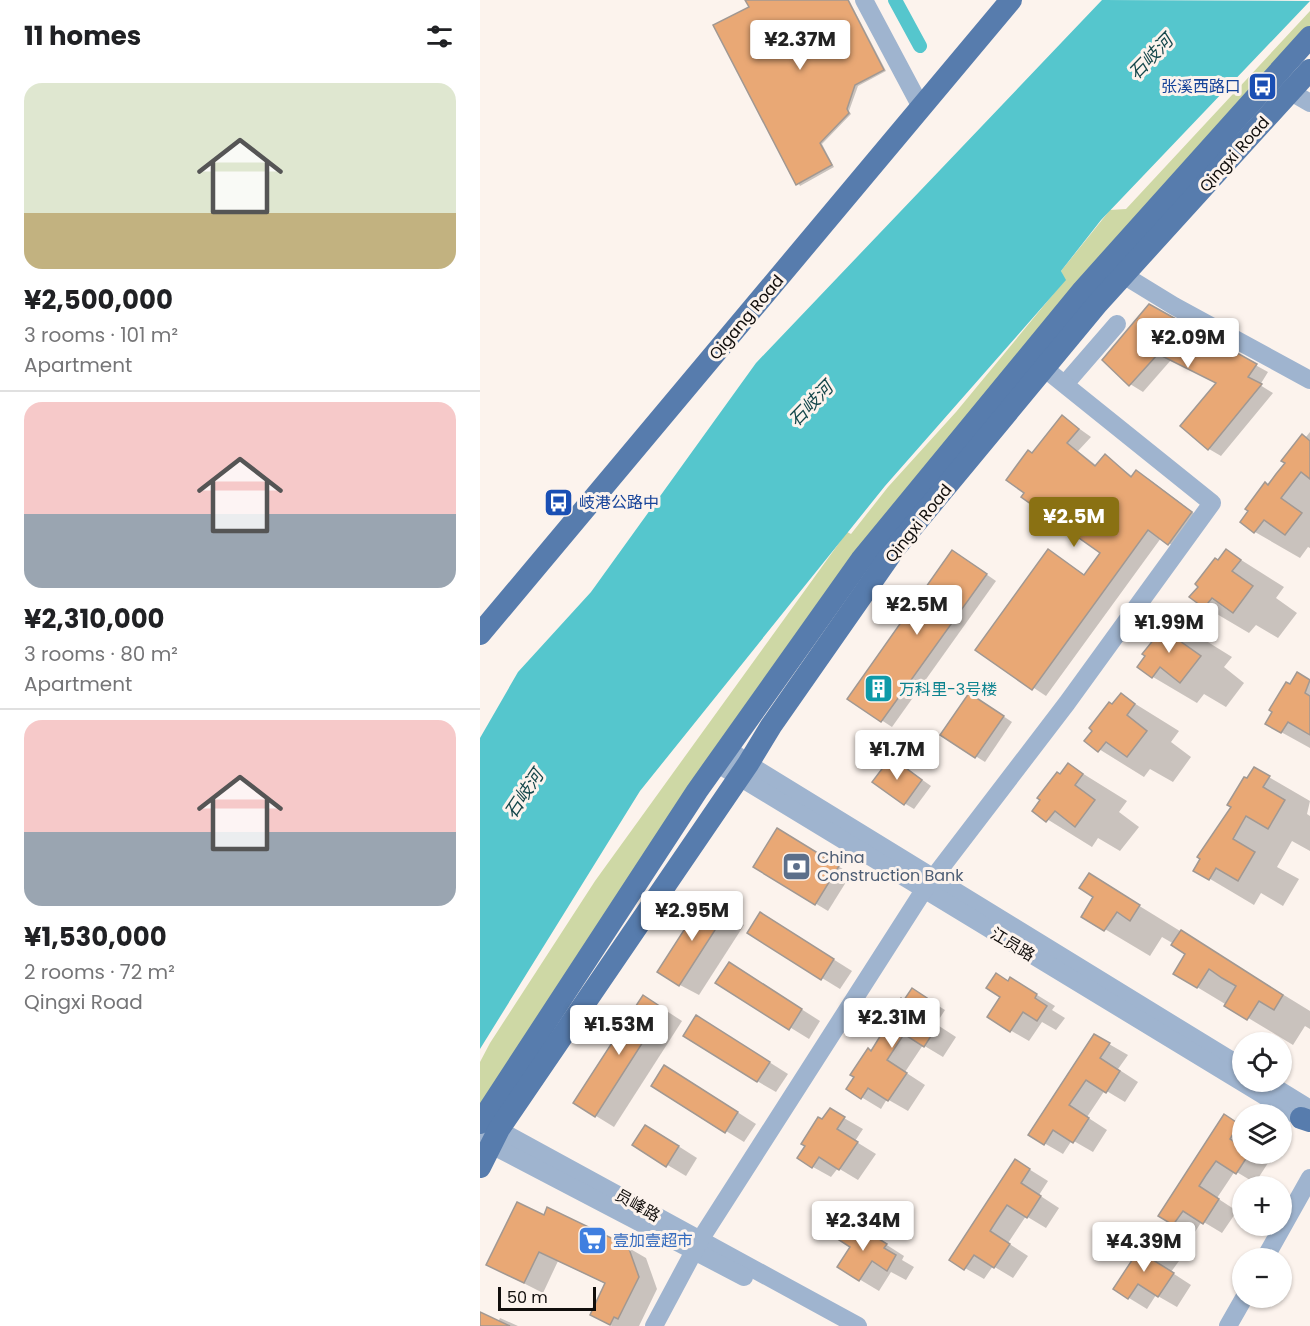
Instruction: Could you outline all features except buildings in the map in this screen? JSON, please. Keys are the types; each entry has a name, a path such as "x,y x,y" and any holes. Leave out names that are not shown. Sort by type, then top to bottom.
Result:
{"main road":[{"name":"Qigang Road","path":"480,634 918,101 992,0"},
{"name":"Qigang Road","path":"480,610 918,101 1011,0"},
{"name":"Qingxi Road","path":"480,1167 486,1131 724,756 861,560 1114,270 1275,74 1310,37"},
{"name":"Qingxi Road","path":"486,1131 743,771 771,726 897,548 1044,368 1114,270 1300,98 1310,70"}],"street":[{"path":"864,0 918,101"},
{"path":"1275,74 1300,98"},
{"path":"1114,270 1174,306 1310,380"},
{"path":"1065,384 1117,324"},
{"path":"654,1326 696,1245 929,884 1067,703 1212,503 1044,368"},
{"name":"江员路","path":"724,756 743,771 1307,1114"},
{"name":"江员路","path":"929,884 1232,1061"},
{"name":"江员路","path":"1279,1092 1307,1114"},
{"name":"员峰路","path":"486,1131 842,1326"},
{"path":"1272,1248 1310,1178"},
{"name":"员峰路","path":"696,1245 858,1326"},
{"path":"1228,1326 1238,1308"}],"green space":[{"path":"1310,11 1310,32 953,437 480,1113 480,1062 490,1043 595,881 847,532 851,534 888,487 956,412 1065,280 1061,271 1110,210 1126,209"}],"water":[{"name":"石岐河","path":"1102,0 1310,1 1101,220 1061,271 1066,280 885,486 640,791 480,1049 480,738 518,672 591,592 756,363"}],"waterway":[{"path":"895,0 920,46"}],"place":[{"name":"张溪西路口","path":"1262,86"},
{"name":"岐港公路中","path":"558,502"},
{"name":"万科里-3号楼","path":"878,689"},
{"name":"China Construction Bank","path":"796,866"},
{"name":"壹加壹超市","path":"592,1240"}]}
